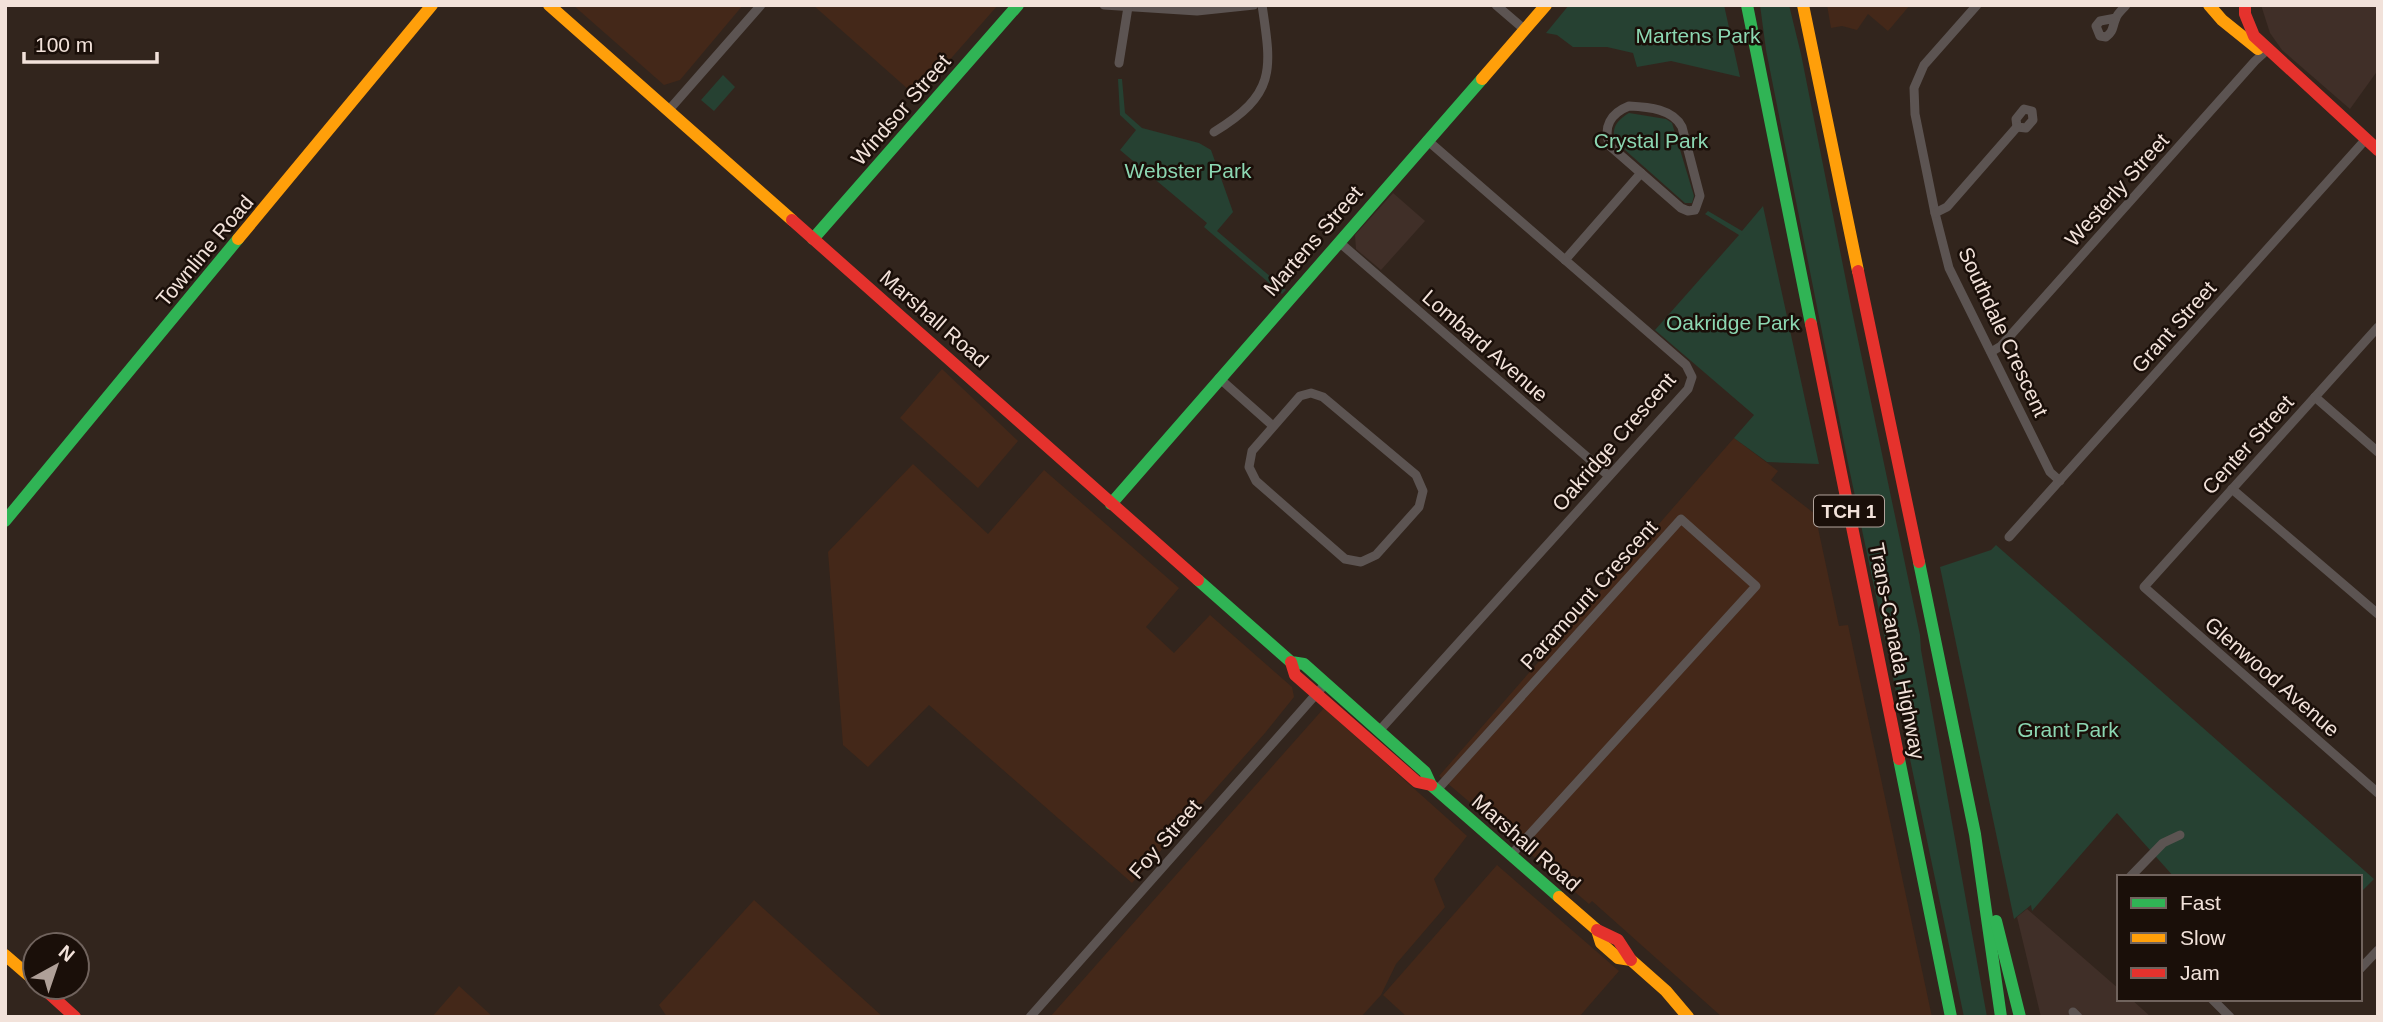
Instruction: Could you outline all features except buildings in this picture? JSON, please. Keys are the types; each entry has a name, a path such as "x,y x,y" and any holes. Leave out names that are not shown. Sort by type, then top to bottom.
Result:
{"main road":[{"name":"Townline Road","path":"5,521 432,5"},
{"name":"Marshall Road","path":"549,5 1292,662 1304,664 1321,688 1417,782 1434,787"},
{"name":"Windsor Street","path":"813,239 1018,5"},
{"name":"Martens Street","path":"1111,504 1546,5"},
{"name":"Trans-Canada Highway","path":"1747,5 1951,1017"},
{"name":"Trans-Canada Highway","path":"1803,5 1975,834 2001,1017"},
{"path":"2209,5 2258,49 2267,50"},
{"path":"2245,5 2245,14 2254,36 2378,150"},
{"name":"Marshall Road","path":"1321,688 1379,731 1425,772 1434,787 1597,930 1610,933 1627,948 1631,961 1666,991 1688,1017"},
{"path":"1975,834 2020,1017"},
{"path":"5,955 21,969"},
{"path":"57,1001 75,1017"}],"street":[{"path":"668,111 761,5"},
{"path":"1104,5 1197,11 1254,5"},
{"path":"1214,132 1239,117 1261,92 1268,71 1270,52 1262,5"},
{"path":"1496,5 1524,29"},
{"name":"Southdale Crescent","path":"1977,5 1924,65 1914,88 1915,114 1949,268 2050,472 2060,481"},
{"path":"2116,18 2126,5"},
{"path":"1119,62 1128,7"},
{"name":"Westerly Street","path":"1991,352 2001,346 2267,50"},
{"path":"1629,106 1668,113 1677,118 1682,127 1700,196 1695,210 1681,208 1641,173 1610,146 1606,136 1609,121 1621,109 1629,106"},
{"path":"1935,212 1947,207 2017,127"},
{"name":"Grant Street","path":"2009,537 2366,139"},
{"name":"Oakridge Crescent","path":"1379,731 1688,389 1692,377 1686,365 1427,141"},
{"path":"1565,260 1641,173"},
{"name":"Lombard Avenue","path":"1339,242 1609,476"},
{"name":"Center Street","path":"2144,587 2378,327"},
{"path":"1219,378 1273,426"},
{"path":"1311,393 1323,397 1416,475 1423,491 1419,507 1376,555 1361,562 1345,559 1256,481 1249,467 1252,451 1273,426 1300,396 1311,393"},
{"path":"2315,397 2378,452"},
{"path":"2232,489 2377,611"},
{"name":"Paramount Crescent","path":"1434,787 1681,519 1756,586 1511,855"},
{"name":"Glenwood Avenue","path":"2144,587 2378,793"},
{"name":"Foy Street","path":"1030,1017 1321,688"},
{"path":"2132,875 2163,843 2180,835"},
{"path":"2362,967 2378,950"},
{"path":"2214,1001 2230,1017"}],"shaded area":[{"path":"573,5 743,5 680,80 664,85"},
{"path":"813,5 998,5 917,97"},
{"path":"1827,5 1910,5 1888,31 1868,14 1857,30 1842,26 1831,28"},
{"path":"2261,5 2378,5 2378,70 2350,109 2282,50 2270,33"},
{"path":"1393,193 1425,221 1381,270 1356,249 1355,235"},
{"path":"942,369 1018,441 978,488 900,418"},
{"path":"1734,438 1778,471 1771,480 1815,514 1839,626 1848,625 1932,1017 1722,1017 1592,901 1589,904 1439,776"},
{"path":"913,464 988,534 1044,470 1179,588 1146,627 1174,653 1210,615 1292,687 1294,697 1265,733 1132,883 929,705 868,767 843,745 828,552"},
{"path":"1324,708 1467,836 1434,879 1445,907 1396,964 1381,995 1361,1017 1050,1017"},
{"path":"1497,865 1619,971 1579,1017 1407,1017 1383,995"},
{"path":"754,900 883,1017 667,1017 659,1005"},
{"path":"2027,909 2117,987 2117,1001 2133,1001 2151,1017 2041,1017 2017,917"},
{"path":"459,986 493,1017 432,1017"}],"green space":[{"name":"Martens Park","path":"1569,5 1724,5 1740,77 1671,61 1637,67 1633,53 1607,47 1573,47 1557,35 1546,33"},
{"path":"1760,5 1789,5 1801,54 1920,635 1987,1017 1964,1017 1848,463 1766,50"},
{"path":"723,75 735,87 714,111 701,100"},
{"name":"Webster Park","path":"1118,79 1122,79 1125,113 1142,128 1199,143 1211,150 1233,212 1217,231 1286,290 1282,294 1204,227 1207,223 1120,150 1136,130 1120,115"},
{"name":"Crystal Park","path":"1629,113 1666,119 1672,123 1694,196 1692,203 1685,203 1616,142 1616,125"},
{"name":"Oakridge Park","path":"1763,206 1819,464 1767,462 1734,438 1754,415 1655,330 1739,235 1705,214 1708,211 1742,231"},
{"name":"Grant Park","path":"1996,545 2374,879 2362,891 2362,875 2172,875 2117,813 2032,911 2031,905 2014,919 1940,567 1991,550"}],"traffic: fast":[{"path":"813,239 1018,5"},
{"path":"1747,5 1811,324"},
{"path":"1111,504 1482,79"},
{"path":"5,521 238,239"},
{"path":"1919,562 1975,834 2001,1017"},
{"path":"1198,580 1291,662 1304,664 1425,772 1431,785 1559,897"},
{"path":"1899,759 1951,1017"},
{"path":"1996,921 2020,1017"}],"traffic: slow":[{"path":"238,239 432,5"},
{"path":"549,5 792,220"},
{"path":"1482,79 1546,5"},
{"path":"1803,5 1858,271"},
{"path":"2209,5 2222,20 2258,49"},
{"path":"1559,897 1597,930 1601,943 1618,958 1631,960 1666,991 1688,1017"},
{"path":"5,955 21,969"}],"traffic: jam":[{"path":"2245,5 2245,14 2254,36 2378,150"},
{"path":"792,220 1198,580"},
{"path":"1858,271 1919,562"},
{"path":"1811,324 1899,759"},
{"path":"1291,662 1295,675 1417,782 1431,785"},
{"path":"1597,930 1618,940 1631,960"},
{"path":"57,1001 75,1017"}]}
